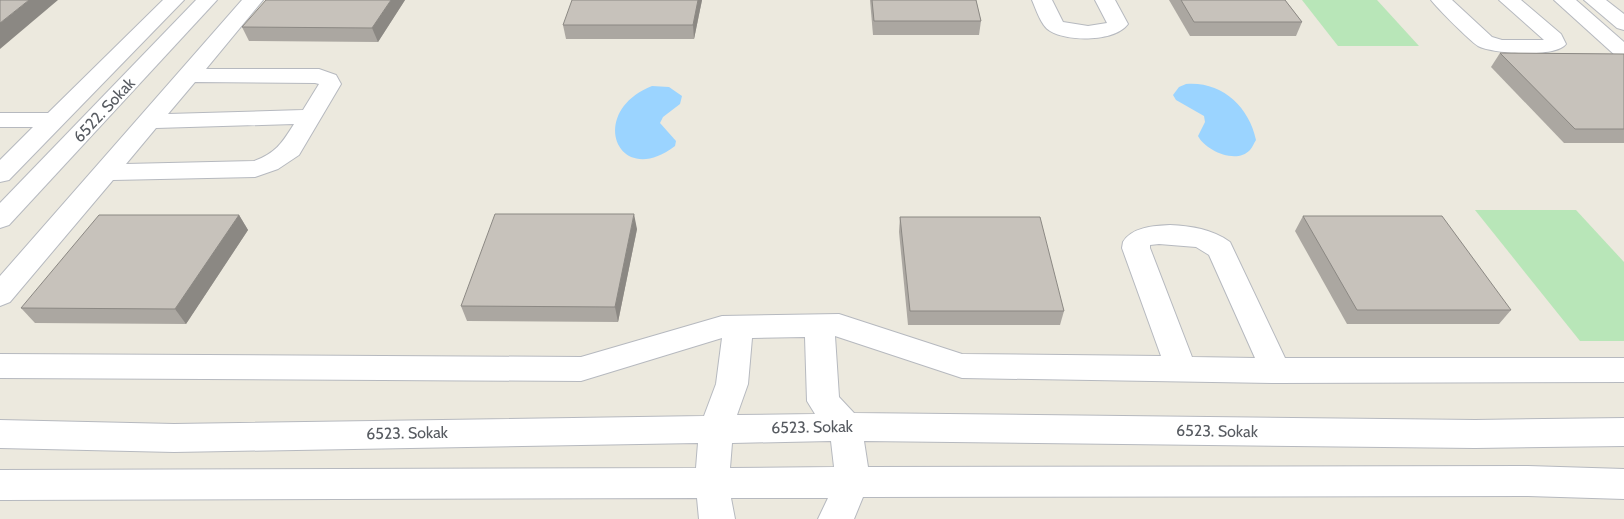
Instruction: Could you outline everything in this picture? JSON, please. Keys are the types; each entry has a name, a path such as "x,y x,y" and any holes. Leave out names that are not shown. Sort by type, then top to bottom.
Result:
{"street":[{"name":"6522. Sokak","path":"0,174 174,0"},
{"name":"6522. Sokak","path":"0,219 207,0"},
{"path":"0,295 253,0"},
{"path":"1042,0 1055,26 1074,32 1115,29 1118,24 1105,0"},
{"path":"1441,0 1485,41 1501,46 1550,46 1556,44 1554,38 1509,0"},
{"path":"1564,0 1624,53"},
{"path":"1594,0 1624,24"},
{"path":"106,172 255,169 284,156 330,84 325,77 189,75"},
{"path":"149,121 310,117"},
{"path":"0,120 54,120"},
{"path":"1181,369 1136,248 1136,242 1145,236 1197,237 1206,240 1220,249 1276,371"},
{"path":"819,325 824,401 846,426 853,481 836,519"},
{"path":"0,366 582,369 722,327 839,325 962,366 1276,371 1624,370"},
{"path":"717,519 712,484 716,428 732,384 738,327"},
{"name":"6523. Sokak","path":"0,434 174,438 846,426 1466,434 1624,432"},
{"path":"0,485 712,484 853,481 1528,481 1624,484"}],"green space":[{"path":"1302,0 1377,0 1419,46 1338,46"},
{"path":"1475,210 1576,210 1624,262 1624,341 1580,341"}],"water":[{"path":"1186,84 1199,84 1211,87 1222,91 1232,98 1247,116 1252,128 1256,140 1250,150 1237,156 1229,156 1214,151 1202,141 1198,136 1205,122 1204,116 1176,100 1173,95 1179,87"},
{"path":"652,86 669,87 682,96 680,104 663,117 660,123 676,141 675,146 655,157 638,159 625,153 617,142 615,128 620,113 632,98"}],"building":[{"path":"0,0 29,0 0,23"},
{"path":"266,0 391,0 372,28 242,27"},
{"path":"572,0 698,0 693,25 563,25"},
{"path":"872,0 976,0 981,21 874,21"},
{"path":"1181,0 1285,0 1302,22 1194,22"},
{"path":"1500,53 1624,54 1624,129 1575,129"},
{"path":"495,214 634,214 615,307 461,306"},
{"path":"99,215 239,215 175,309 21,308"},
{"path":"1303,216 1442,216 1511,310 1357,310"},
{"path":"900,217 1040,217 1064,311 910,311"}]}
